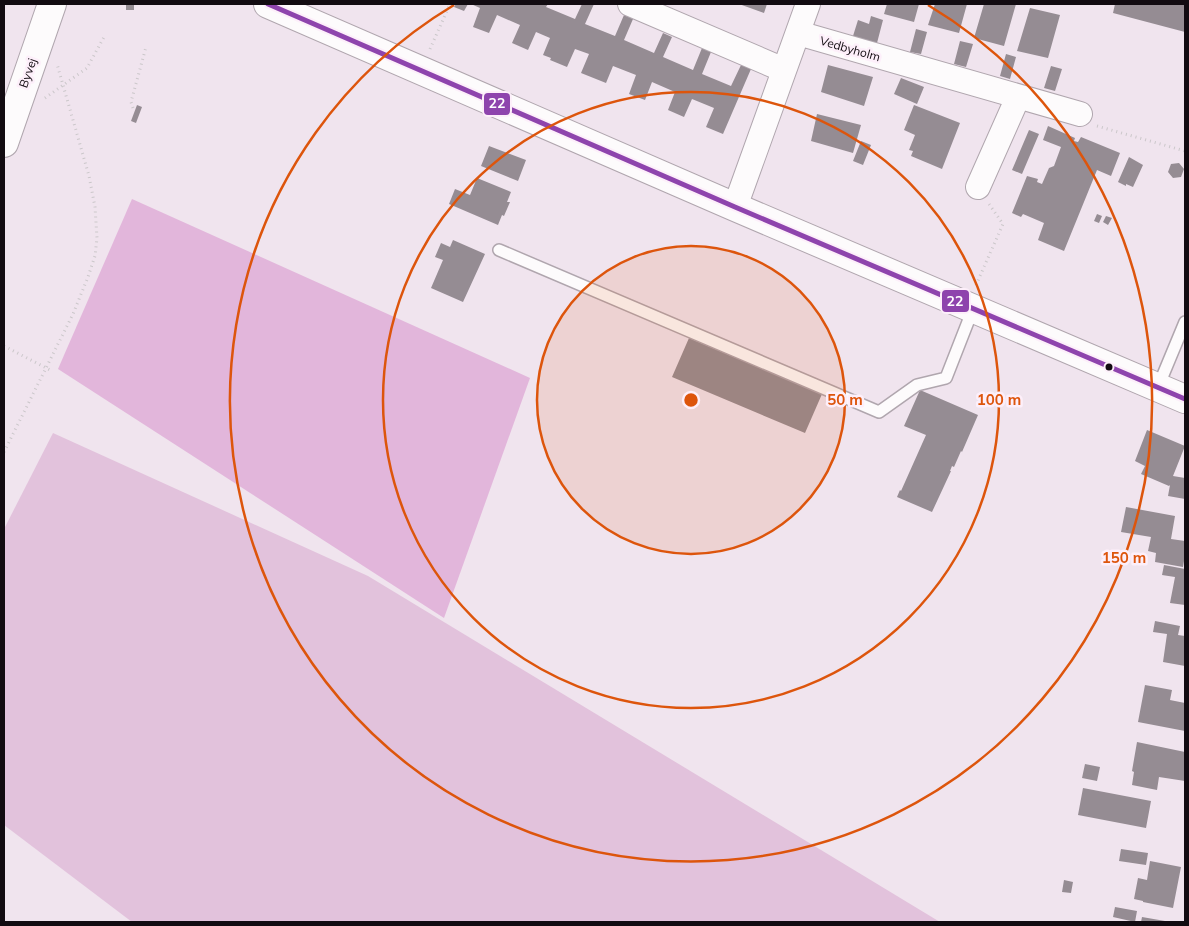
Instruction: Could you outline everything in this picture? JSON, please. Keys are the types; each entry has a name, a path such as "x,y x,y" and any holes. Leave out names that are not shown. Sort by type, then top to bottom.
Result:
{"street":[{"name":"Byvej","path":"4,143 52,4"},
{"path":"268,4 735,208 1185,399"},
{"path":"630,4 674,12 784,70"},
{"path":"735,208 808,4"},
{"name":"Vedbyholm","path":"798,33 1080,114"},
{"path":"978,186 1018,97"}],"lane":[{"path":"499,250 879,412 917,385 946,378 970,307"},
{"path":"1158,387 1185,322"}],"path":[{"path":"421,70 450,4"},
{"path":"42,107 45,98 87,68 104,37"},
{"path":"132,108 131,102 146,47"},
{"path":"4,452 73,314 95,256 97,238 95,208 89,176 55,58"},
{"path":"1080,114 1095,125 1185,151"},
{"path":"970,307 1003,224 978,186"},
{"path":"4,346 52,371"}],"shaded area":[{"path":"132,199 530,378 444,618 58,369"},
{"path":"53,433 368,576 940,922 132,922 4,825 4,529"}],"building":[{"path":"126,4 134,4 134,10 126,10"},
{"path":"456,4 468,4 464,11 454,7"},
{"path":"471,4 548,4 546,7 575,19 582,4 594,4 585,24 615,36 624,15 633,19 624,40 654,53 663,33 672,37 663,57 693,70 702,48 711,52 702,74 731,86 741,65 751,69 723,134 706,127 714,108 692,99 684,117 668,110 675,92 652,82 645,100 629,94 636,75 613,66 606,83 581,73 589,54 575,49 567,67 543,55 550,38 536,32 528,50 512,43 520,25 497,15 489,33 473,27 480,8"},
{"path":"739,4 767,4 764,13"},
{"path":"887,4 919,4 914,22 884,14"},
{"path":"935,4 967,4 959,33 928,25"},
{"path":"984,4 1016,4 1004,46 974,38"},
{"path":"1115,4 1185,4 1185,32 1113,13"},
{"path":"1030,8 1060,15 1048,58 1017,51"},
{"path":"871,16 883,20 877,43 853,36 858,20 869,24"},
{"path":"916,29 927,32 921,54 910,52"},
{"path":"960,41 973,44 966,67 954,64"},
{"path":"1006,54 1016,57 1010,79 1000,76"},
{"path":"828,65 873,77 864,106 821,92"},
{"path":"1051,66 1062,69 1055,91 1044,88"},
{"path":"901,78 924,87 917,104 894,94"},
{"path":"137,105 142,107 136,123 131,121"},
{"path":"914,105 960,123 942,169 911,156 913,151 909,150 915,135 904,130"},
{"path":"817,114 861,125 853,153 811,141"},
{"path":"1048,126 1075,138 1074,141 1078,142 1081,137 1120,153 1111,176 1097,170 1064,251 1038,240 1044,223 1023,214 1021,217 1012,213 1027,176 1038,179 1037,182 1042,184 1049,168 1054,166 1061,147 1043,140"},
{"path":"1029,130 1039,134 1022,174 1012,170"},
{"path":"861,141 871,145 863,165 853,161"},
{"path":"489,146 526,160 518,181 481,166"},
{"path":"1129,157 1143,165 1133,187 1118,182"},
{"path":"1179,163 1184,169 1181,177 1173,178 1168,172 1171,164"},
{"path":"477,178 511,192 507,202 510,202 498,225 449,204 455,189 470,195"},
{"path":"1097,214 1102,216 1099,223 1094,221"},
{"path":"1106,216 1112,218 1108,225 1103,222"},
{"path":"453,240 485,254 463,302 431,288 443,260 435,257 441,243 450,247"},
{"path":"689,338 822,394 805,433 672,377"},
{"path":"920,390 978,415 962,452 954,467 952,466 932,512 897,497 926,435 904,426"},
{"path":"1147,430 1185,446 1173,476 1185,478 1185,499 1168,496 1170,485 1141,474 1145,466 1135,461"},
{"path":"1126,507 1175,516 1171,539 1185,541 1183,567 1155,562 1156,553 1148,551 1151,537 1121,532"},
{"path":"1164,565 1185,569 1185,605 1170,603 1175,577 1162,575"},
{"path":"1155,621 1180,626 1178,635 1185,636 1185,666 1163,662 1167,634 1153,632"},
{"path":"1145,685 1172,690 1170,700 1185,703 1185,731 1138,722"},
{"path":"1137,742 1185,752 1185,781 1159,777 1157,790 1132,785 1134,772 1132,771"},
{"path":"1085,764 1100,767 1097,781 1082,778"},
{"path":"1083,788 1151,801 1146,828 1078,815"},
{"path":"1121,849 1148,853 1146,865 1119,861"},
{"path":"1150,861 1181,867 1173,908 1134,899 1138,878 1147,880"},
{"path":"1064,880 1073,882 1071,893 1062,892"},
{"path":"1115,907 1137,911 1135,922 1113,917"},
{"path":"1142,917 1165,921 1165,922 1141,922"}],"transit line":[{"name":"22","path":"268,4 735,207 1185,399"}]}
